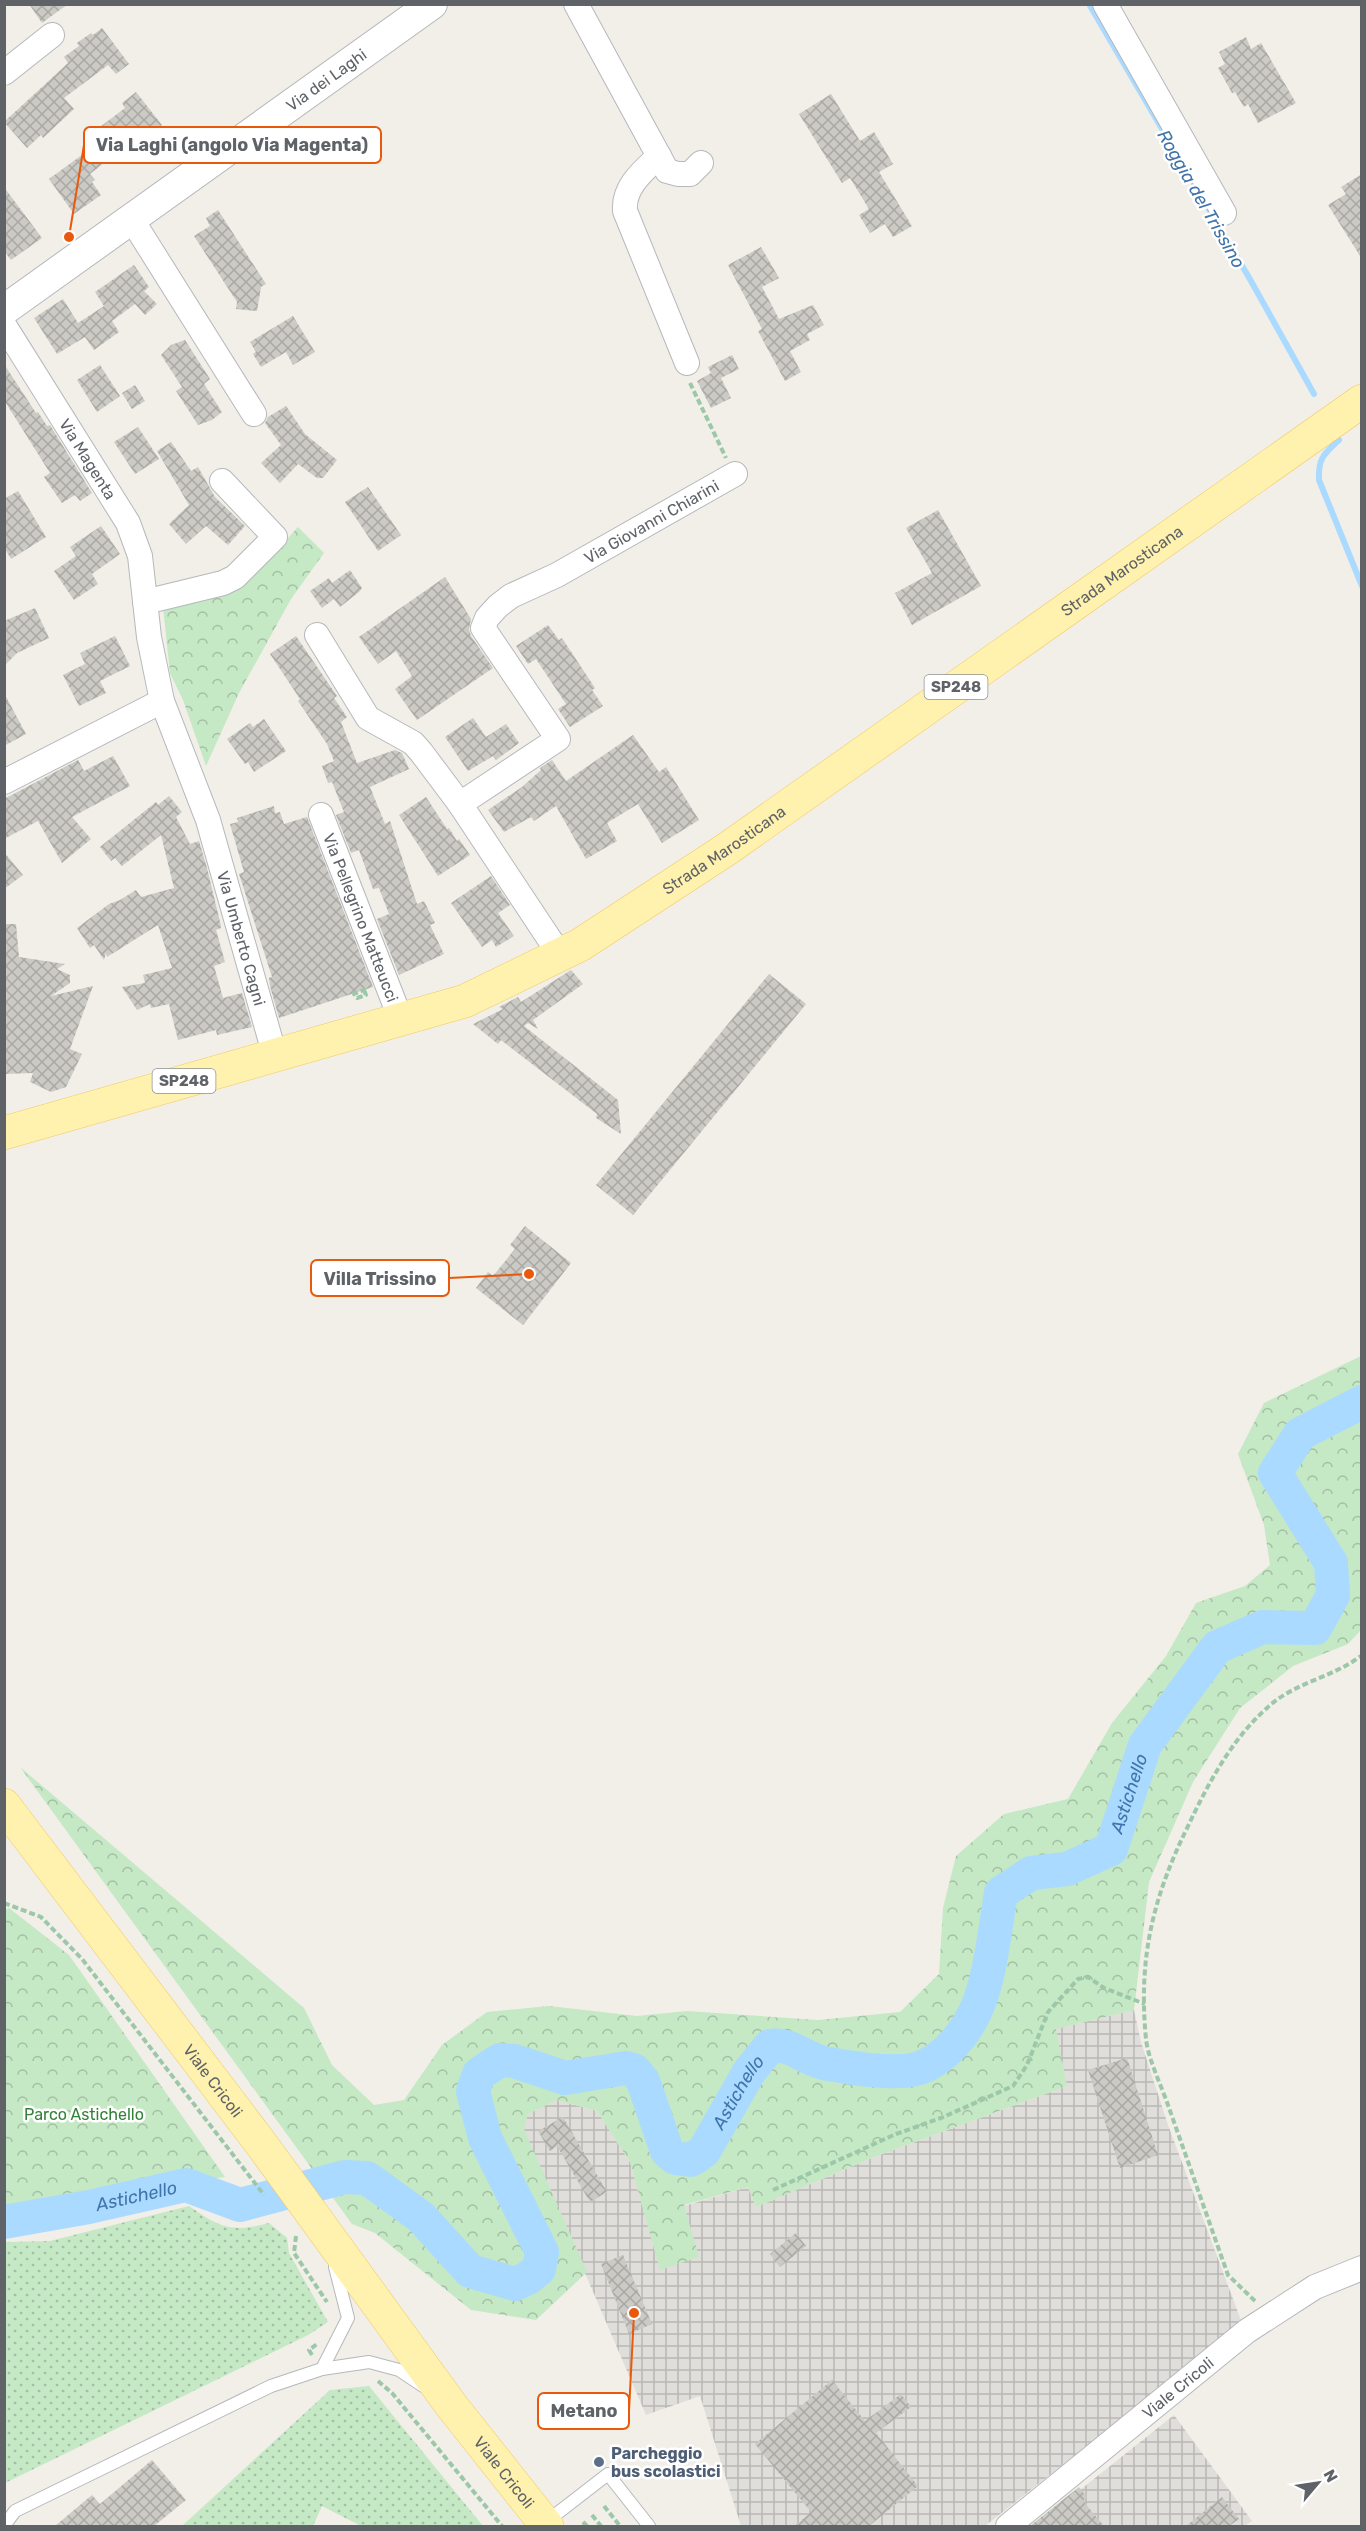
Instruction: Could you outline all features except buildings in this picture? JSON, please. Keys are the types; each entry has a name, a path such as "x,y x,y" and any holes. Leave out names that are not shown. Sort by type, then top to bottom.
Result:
{"main road":[{"name":"Strada Marosticana","path":"4,1134 465,1001 580,945 727,849 1362,401"},
{"name":"Viale Cricoli","path":"4,1806 252,2157 420,2359 451,2405 546,2525"},
{"name":"Viale Cricoli","path":"305,2218 335,2267 420,2359"}],"street":[{"name":"Via dei Laghi","path":"4,310 432,4"},
{"path":"576,4 667,171 690,174 701,163"},
{"path":"1105,4 1224,213"},
{"path":"4,73 52,35"},
{"path":"659,156 631,186 624,199 625,211 687,363"},
{"path":"132,220 254,414"},
{"name":"Via Magenta","path":"4,325 128,523 140,556 149,637 162,701"},
{"name":"Via Giovanni Chiarini","path":"460,804 558,739 483,628 487,618 511,596 557,575 735,474"},
{"path":"145,602 223,583 235,577 275,537 222,481"},
{"path":"317,635 368,718 413,743 460,804 560,955"},
{"path":"4,782 162,701"},
{"name":"Via Umberto Cagni","path":"162,701 208,820 275,1056"},
{"name":"Via Pellegrino Matteucci","path":"321,815 401,1020"},
{"name":"Viale Cricoli","path":"1008,2526 1247,2331 1315,2287 1362,2268"}],"lane":[{"path":"322,2369 348,2318 335,2267"},
{"path":"4,2526 15,2511 271,2386 322,2369 369,2362 389,2367 399,2370 451,2405"},
{"path":"546,2525 608,2474 649,2526"}],"path":[{"name":"Via Giovanni Chiarini","path":"687,363 684,370 718,444 735,474"},
{"path":"1269,2317 1228,2275 1146,2041 1144,1966 1156,1902 1182,1839 1227,1755 1255,1719 1279,1697 1348,1666 1362,1655"},
{"path":"4,1903 41,1917 82,1959 252,2157"},
{"path":"773,2190 896,2134 940,2118 1012,2086 1027,2065 1048,2012 1078,1979 1088,1977 1104,1988 1145,2004"},
{"path":"604,2506 621,2526"},
{"path":"592,2515 601,2526"}],"shaded area":[{"path":"1134,2010 1141,2042 1168,2125 1242,2323 985,2526 741,2526 700,2396 646,2415 523,2129 528,2114 557,2100 597,2111 630,2162 660,2269 684,2206 748,2187 756,2207 874,2157 1067,2086 1055,2029"},
{"path":"1174,2415 1252,2521 1244,2526 1035,2526"}],"green space":[{"path":"298,527 324,553 291,599 239,693 206,766 183,700 170,673 163,607 167,601 248,582"},
{"path":"1361,1356 1361,1630 1348,1644 1293,1666 1240,1708 1193,1782 1149,1882 1134,2010 1056,2029 1067,2086 874,2157 756,2207 748,2187 684,2205 699,2257 660,2270 630,2162 597,2111 557,2100 528,2114 524,2129 587,2272 536,2320 471,2310 375,2233 352,2224 20,1767 304,2008 332,2065 374,2105 404,2100 442,2045 487,2012 549,2006 637,2016 687,2011 818,2020 900,2012 939,1974 943,1908 956,1856 1004,1814 1068,1799 1112,1723 1166,1656 1196,1603 1245,1586 1270,1565 1264,1525 1238,1454 1264,1403"},
{"name":"Parco Astichello","path":"9,1908 69,1955 225,2177 5,2211 4,1910"},
{"path":"189,2206 218,2224 235,2228 269,2223 287,2238 289,2253 328,2322 308,2335 5,2483 5,2242 50,2241"},
{"path":"369,2386 483,2526 361,2526 322,2506 313,2526 182,2526 330,2390"}],"waterway":[{"name":"Roggia del Trissino","path":"1089,4 1251,281 1314,394"},
{"name":"Roggia del Trissino","path":"1339,440 1323,457 1319,480 1362,586"},
{"name":"Astichello","path":"4,2222 89,2207 186,2185 240,2205 345,2177 367,2178 421,2217 470,2271 515,2284 528,2278 539,2269 542,2252 485,2138 473,2091 479,2074 500,2060 514,2061 565,2078 626,2068 635,2071 643,2081 667,2151 675,2158 691,2160 704,2151 749,2072 770,2046 792,2049 821,2062 870,2070 911,2070 931,2063 956,2041 980,2002 988,1971 1001,1893 1031,1873 1067,1869 1111,1849 1145,1745 1217,1647 1263,1627 1315,1628 1333,1595 1331,1563 1275,1473 1300,1434 1362,1402"}],"place":[{"name":"Via Laghi (angolo Via Magenta)","path":"69,237"},
{"name":"Villa Trissino","path":"529,1274"},
{"name":"Metano","path":"634,2313"},
{"name":"Parcheggio bus scolastici","path":"599,2462"}]}
